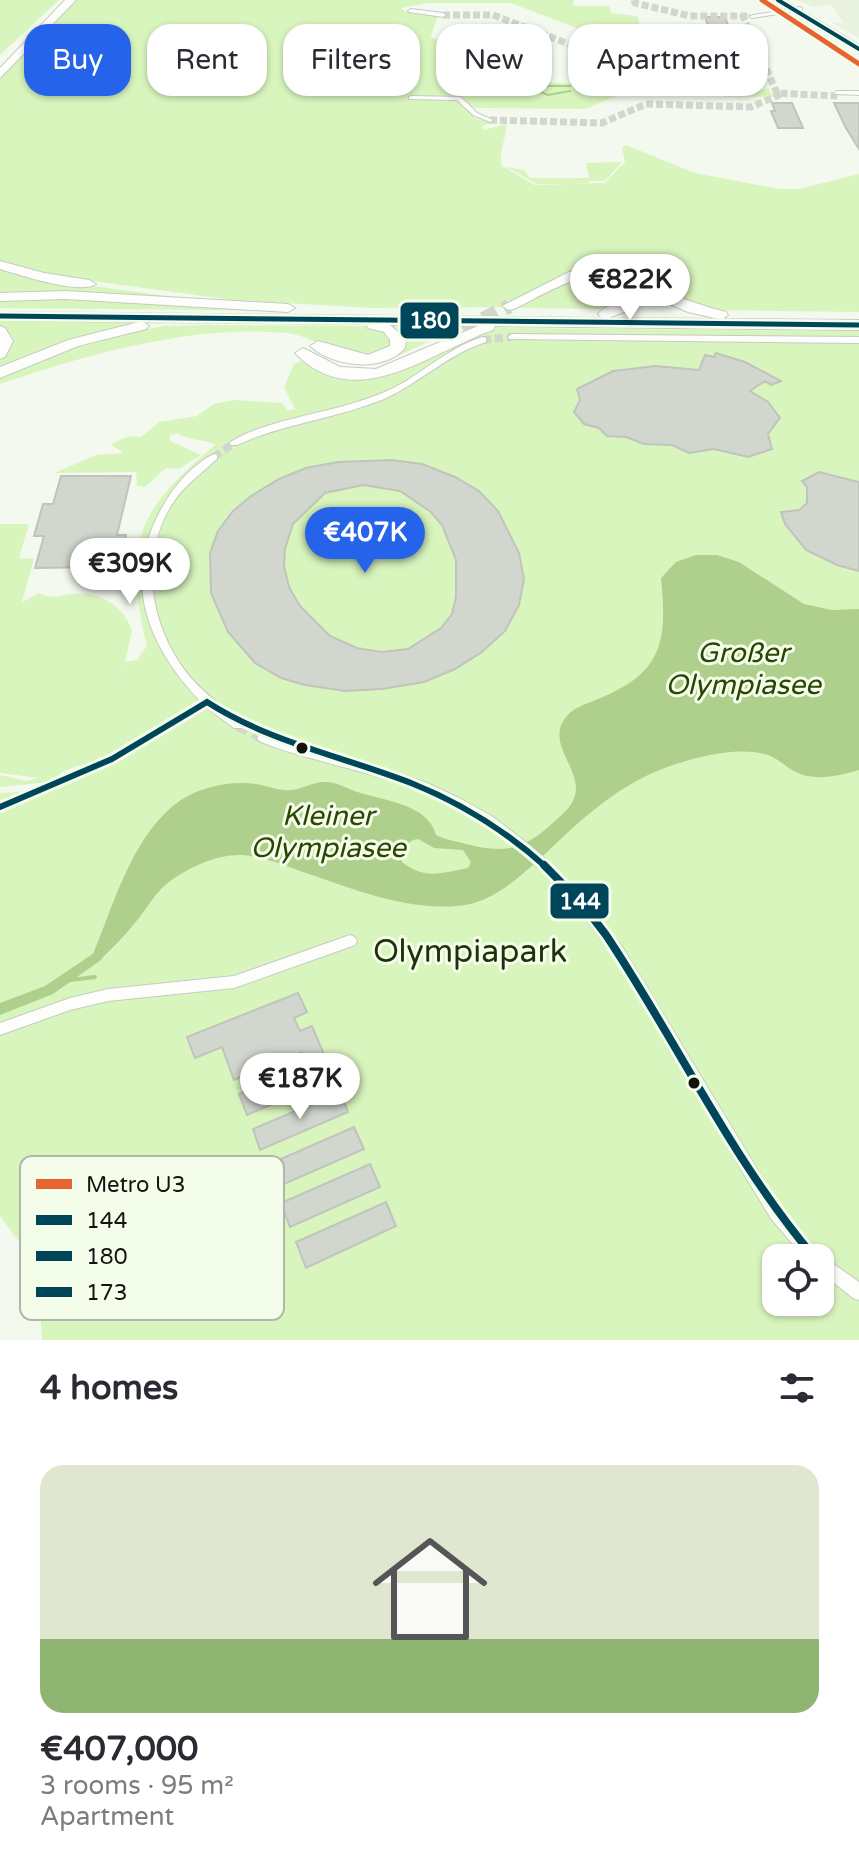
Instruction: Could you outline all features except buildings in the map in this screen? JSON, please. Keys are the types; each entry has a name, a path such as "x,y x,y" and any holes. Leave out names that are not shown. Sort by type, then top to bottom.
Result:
{"highway":[{"path":"0,62 62,0"},
{"path":"0,75 71,0"},
{"path":"0,265 43,277 216,303"},
{"path":"312,353 327,367 350,374 386,373 476,330 509,322 574,275 594,272 619,278 693,309 721,315"},
{"path":"605,314 622,308 632,299 632,290 619,278"},
{"path":"0,297 95,296 216,303 352,317 393,331 398,339 397,348 386,356 365,360 312,353"},
{"path":"0,314 859,325"},
{"path":"0,314 229,320"},
{"path":"0,373 73,343 152,324 352,317 605,314 859,316"},
{"path":"312,353 365,368 390,364 463,330"},
{"path":"0,331 5,341 0,354"}],"main road":[{"path":"778,0 859,46"}],"street":[{"path":"751,15 793,6"},
{"path":"411,11 443,15"},
{"path":"838,94 859,94"},
{"path":"411,98 459,98 474,106 475,114 490,120"},
{"path":"509,322 859,340"},
{"path":"234,443 269,426 355,406 394,392 454,352 483,340"},
{"path":"214,457 191,476 168,504 153,531 145,566 149,612 163,649 207,702 238,725"},
{"path":"0,807 79,776 207,702"},
{"path":"263,738 417,785 469,809 511,836 549,867 583,905 618,952 769,1202 802,1244"},
{"path":"0,1029 70,1004 108,995 234,982 350,941"},
{"path":"834,1273 859,1292"}],"shaded area":[{"path":"796,0 859,0 859,38 833,23 844,23 831,4 813,7"}],"green space":[{"path":"0,0 59,0 33,24 24,24 24,33 0,55"},
{"path":"74,0 573,0 574,6 609,6 611,13 637,16 639,24 568,25 511,3 427,3 401,8 406,12 438,15 431,37 436,39 436,96 458,96 455,99 476,119 497,122 482,126 484,130 506,124 502,166 535,185 605,183 625,162 622,148 626,145 695,173 779,189 799,189 859,174 859,312 709,310 622,275 597,269 566,274 502,307 372,308 232,300 48,275 0,261 0,79 24,53 24,96 131,96 131,24 52,24"},
{"path":"552,83 568,84 568,96 617,96 585,109 475,108 458,96 552,96"},
{"path":"768,89 774,97 724,96 768,96"},
{"path":"622,162 605,181 590,181 588,184 537,184 506,167 524,170 530,178 589,178 586,163"},
{"path":"0,266 58,281 181,298 60,291 0,292"},
{"path":"586,276 619,281 628,298 606,309 519,308 572,279"},
{"path":"31,297 297,311 0,308 0,299"},
{"path":"0,319 156,322 76,338 0,370"},
{"path":"164,326 373,326 384,329 395,342 379,357 356,357 341,354 295,334 251,331 215,333 104,352 0,384 0,377 75,345 84,346 106,340 107,336"},
{"path":"393,327 477,327 453,330 383,363 351,363 395,354"},
{"name":"Olympiapark","path":"497,328 859,331 859,1340 42,1340 41,1320 284,1320 284,1156 20,1156 20,1243 0,1216 0,793 42,786 80,769 80,765 64,771 49,782 0,787 0,775 26,781 38,778 0,773 0,524 29,524 19,558 34,559 22,602 39,593 51,596 91,595 108,601 122,613 132,630 125,662 137,660 147,646 136,581 142,532 152,511 168,490 216,444 177,433 170,435 170,441 201,455 179,469 166,468 145,487 137,485 136,472 54,473 96,455 123,453 111,444 129,436 141,437 159,422 197,416 214,404 234,400 282,403 288,411 295,409 284,387 294,364 301,361 369,378 390,374"}],"water":[{"path":"696,555 717,555 739,562 804,604 832,610 859,609 859,770 835,776 809,776 768,755 742,751 714,754 674,765 616,793 513,882 499,892 470,904 427,906 405,903 361,892 263,859 224,856 197,865 173,879 101,959 93,954 125,874 146,836 174,805 193,793 215,786 250,783 287,790 330,782 416,811 432,825 436,835 447,839 504,849 534,838 566,811 574,798 576,788 562,747 560,727 574,710 623,687 650,664 661,636 661,578 676,562","holes":["418,839 434,848 463,850 471,862 468,868 434,874 418,871 402,862 402,854 410,841"]}],"waterway":[{"path":"552,86 568,86"},
{"path":"552,94 568,91"},
{"path":"0,1009 49,990 97,956"},
{"path":"62,981 95,977"}],"tunnel":[{"path":"634,0 635,3 690,16 743,16"},
{"path":"443,15 493,15 568,44"},
{"path":"743,16 750,16"},
{"path":"743,16 746,24"},
{"path":"768,73 777,93 783,93"},
{"path":"490,120 602,123 646,104 751,107 783,93"},
{"path":"783,93 838,96"},
{"path":"463,330 509,306"},
{"path":"483,340 512,337"},
{"path":"214,457 234,443"},
{"path":"238,725 263,738"}],"metro line":[{"name":"U3","path":"762,0 859,64"}],"transit line":[{"name":"180","path":"778,0 859,49"},
{"name":"173","path":"773,9 854,58"},
{"name":"180","path":"0,316 859,325"},
{"name":"144","path":"207,702 273,738 429,790 482,817 558,877 606,935 647,999 728,1141 803,1244"},
{"name":"144","path":"0,807 112,759 207,702"}],"water label":[{"name":"Großer Olympiasee","path":"743,668"},
{"name":"Kleiner Olympiasee","path":"328,831"}]}
